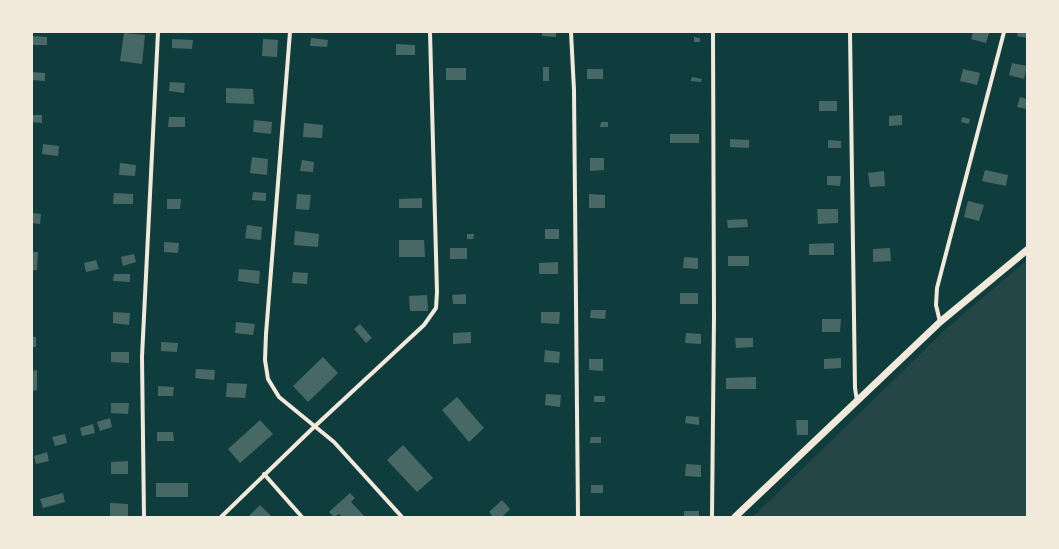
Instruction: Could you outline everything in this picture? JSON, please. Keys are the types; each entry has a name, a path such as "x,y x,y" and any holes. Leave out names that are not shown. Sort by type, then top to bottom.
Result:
{"street":[{"path":"144,517 142,357 158,32"},
{"path":"290,32 265,360 268,379 279,397 334,442 402,517"},
{"path":"221,517 264,474 424,325 436,308 437,292 430,32"},
{"path":"572,32 574,90 578,517"},
{"path":"712,517 714,316 713,32"},
{"path":"850,32 855,388 857,401"},
{"path":"940,322 936,305 937,288 1004,32"},
{"path":"735,517 940,322 1027,250"},
{"path":"264,474 302,517"}],"shaded area":[{"path":"1027,260 1027,517 753,517 947,328"}],"building":[{"path":"542,32 556,32 556,37 542,36"},
{"path":"973,32 989,33 986,43 971,39"},
{"path":"1018,32 1027,32 1027,38 1017,36"},
{"path":"124,33 145,35 142,64 120,61"},
{"path":"32,36 47,37 47,45 32,45"},
{"path":"694,37 700,38 700,42 694,42"},
{"path":"311,38 328,40 327,47 310,46"},
{"path":"172,39 193,40 192,49 172,48"},
{"path":"263,39 278,40 277,57 262,56"},
{"path":"396,44 415,45 415,55 396,55"},
{"path":"1012,63 1027,66 1024,79 1009,75"},
{"path":"543,67 549,67 549,81 543,81"},
{"path":"446,68 466,68 466,80 446,80"},
{"path":"587,69 603,69 603,79 587,79"},
{"path":"963,69 980,73 977,85 960,81"},
{"path":"32,72 45,73 45,81 32,80"},
{"path":"692,77 702,79 701,82 691,81"},
{"path":"170,82 185,83 184,93 169,91"},
{"path":"226,88 253,89 254,104 226,103"},
{"path":"1020,97 1027,99 1026,109 1017,107"},
{"path":"819,101 837,101 837,111 819,111"},
{"path":"32,115 42,115 42,123 32,122"},
{"path":"902,115 902,125 889,126 889,116"},
{"path":"169,117 185,117 185,127 168,127"},
{"path":"962,117 970,119 969,124 961,122"},
{"path":"254,120 272,122 271,134 253,132"},
{"path":"601,122 608,122 608,127 600,127"},
{"path":"304,123 323,125 322,138 303,137"},
{"path":"670,134 699,134 699,143 670,143"},
{"path":"730,139 749,140 749,148 730,147"},
{"path":"828,140 841,141 841,148 828,148"},
{"path":"43,144 59,146 58,156 42,154"},
{"path":"252,157 268,159 267,175 250,173"},
{"path":"590,158 604,158 604,170 590,171"},
{"path":"302,160 314,162 313,172 300,171"},
{"path":"120,163 136,165 135,176 119,175"},
{"path":"985,170 1008,175 1006,186 982,181"},
{"path":"884,171 885,186 870,187 868,173"},
{"path":"827,176 841,176 840,186 827,185"},
{"path":"253,192 266,193 266,201 252,200"},
{"path":"114,193 133,194 133,204 113,204"},
{"path":"297,194 311,195 309,210 296,209"},
{"path":"589,194 605,195 605,208 589,208"},
{"path":"422,198 422,208 399,208 399,199"},
{"path":"167,199 181,199 180,209 167,209"},
{"path":"968,201 984,205 979,221 964,217"},
{"path":"817,209 838,209 838,223 818,224"},
{"path":"32,213 41,214 40,224 32,223"},
{"path":"747,219 748,227 728,228 727,220"},
{"path":"247,225 262,227 261,240 245,238"},
{"path":"545,229 559,229 559,239 545,239"},
{"path":"295,231 319,234 318,247 294,245"},
{"path":"467,234 474,234 473,239 467,239"},
{"path":"399,240 424,240 425,257 399,257"},
{"path":"164,242 179,243 178,253 164,252"},
{"path":"834,243 834,255 809,255 809,244"},
{"path":"450,248 467,248 467,259 450,259"},
{"path":"890,248 891,261 873,262 873,249"},
{"path":"32,252 38,252 37,270 32,270"},
{"path":"134,254 136,262 123,266 121,257"},
{"path":"728,256 749,256 749,266 728,266"},
{"path":"684,257 698,258 698,269 683,268"},
{"path":"96,260 99,269 86,272 84,263"},
{"path":"558,262 558,274 539,274 539,263"},
{"path":"239,269 260,271 259,284 238,281"},
{"path":"293,272 308,273 307,284 292,283"},
{"path":"114,274 130,274 130,282 113,281"},
{"path":"680,293 698,293 698,304 680,304"},
{"path":"466,294 466,304 453,304 452,295"},
{"path":"427,295 428,311 410,311 409,296"},
{"path":"591,310 606,310 605,319 590,318"},
{"path":"113,312 130,313 129,325 113,323"},
{"path":"541,312 560,312 559,324 541,323"},
{"path":"822,319 841,319 840,332 822,332"},
{"path":"236,322 255,324 253,335 235,333"},
{"path":"360,324 372,338 366,343 354,329"},
{"path":"471,332 471,343 453,344 453,333"},
{"path":"686,333 701,334 701,344 685,343"},
{"path":"32,337 36,337 36,347 32,347"},
{"path":"735,338 753,338 753,347 736,348"},
{"path":"161,342 178,343 177,352 161,351"},
{"path":"545,350 560,352 559,363 544,362"},
{"path":"111,352 129,352 129,363 111,362"},
{"path":"323,357 338,373 308,402 293,386"},
{"path":"841,358 841,368 824,369 824,359"},
{"path":"589,359 603,359 603,371 589,370"},
{"path":"196,369 215,370 214,380 195,378"},
{"path":"37,370 37,390 32,391 32,371"},
{"path":"756,377 756,389 726,389 726,378"},
{"path":"227,383 247,384 245,398 226,397"},
{"path":"158,386 174,387 173,396 158,396"},
{"path":"546,394 561,395 560,407 545,405"},
{"path":"594,396 605,396 605,402 594,402"},
{"path":"457,397 484,428 469,442 442,410"},
{"path":"111,403 129,403 128,414 111,413"},
{"path":"686,416 699,417 699,425 685,423"},
{"path":"110,418 112,427 100,431 97,422"},
{"path":"260,420 273,434 240,463 228,449"},
{"path":"796,420 808,420 808,435 797,435"},
{"path":"93,424 95,433 82,436 80,428"},
{"path":"157,432 173,432 174,441 157,441"},
{"path":"65,434 67,443 55,446 52,437"},
{"path":"591,437 601,437 601,443 590,443"},
{"path":"403,445 433,478 417,492 387,460"},
{"path":"47,452 49,461 36,464 34,456"},
{"path":"128,461 128,474 111,474 111,462"},
{"path":"686,464 701,465 701,477 685,476"},
{"path":"156,483 188,483 188,497 156,497"},
{"path":"591,485 603,485 603,493 591,493"},
{"path":"63,493 65,502 43,508 40,499"},
{"path":"350,493 355,498 351,502 365,517 342,517 339,514 334,517 329,512"},
{"path":"502,500 510,509 502,517 493,517 489,512"},
{"path":"110,503 128,504 128,516 110,516"},
{"path":"260,505 272,517 248,517"},
{"path":"684,511 699,511 699,517 684,517"}]}
